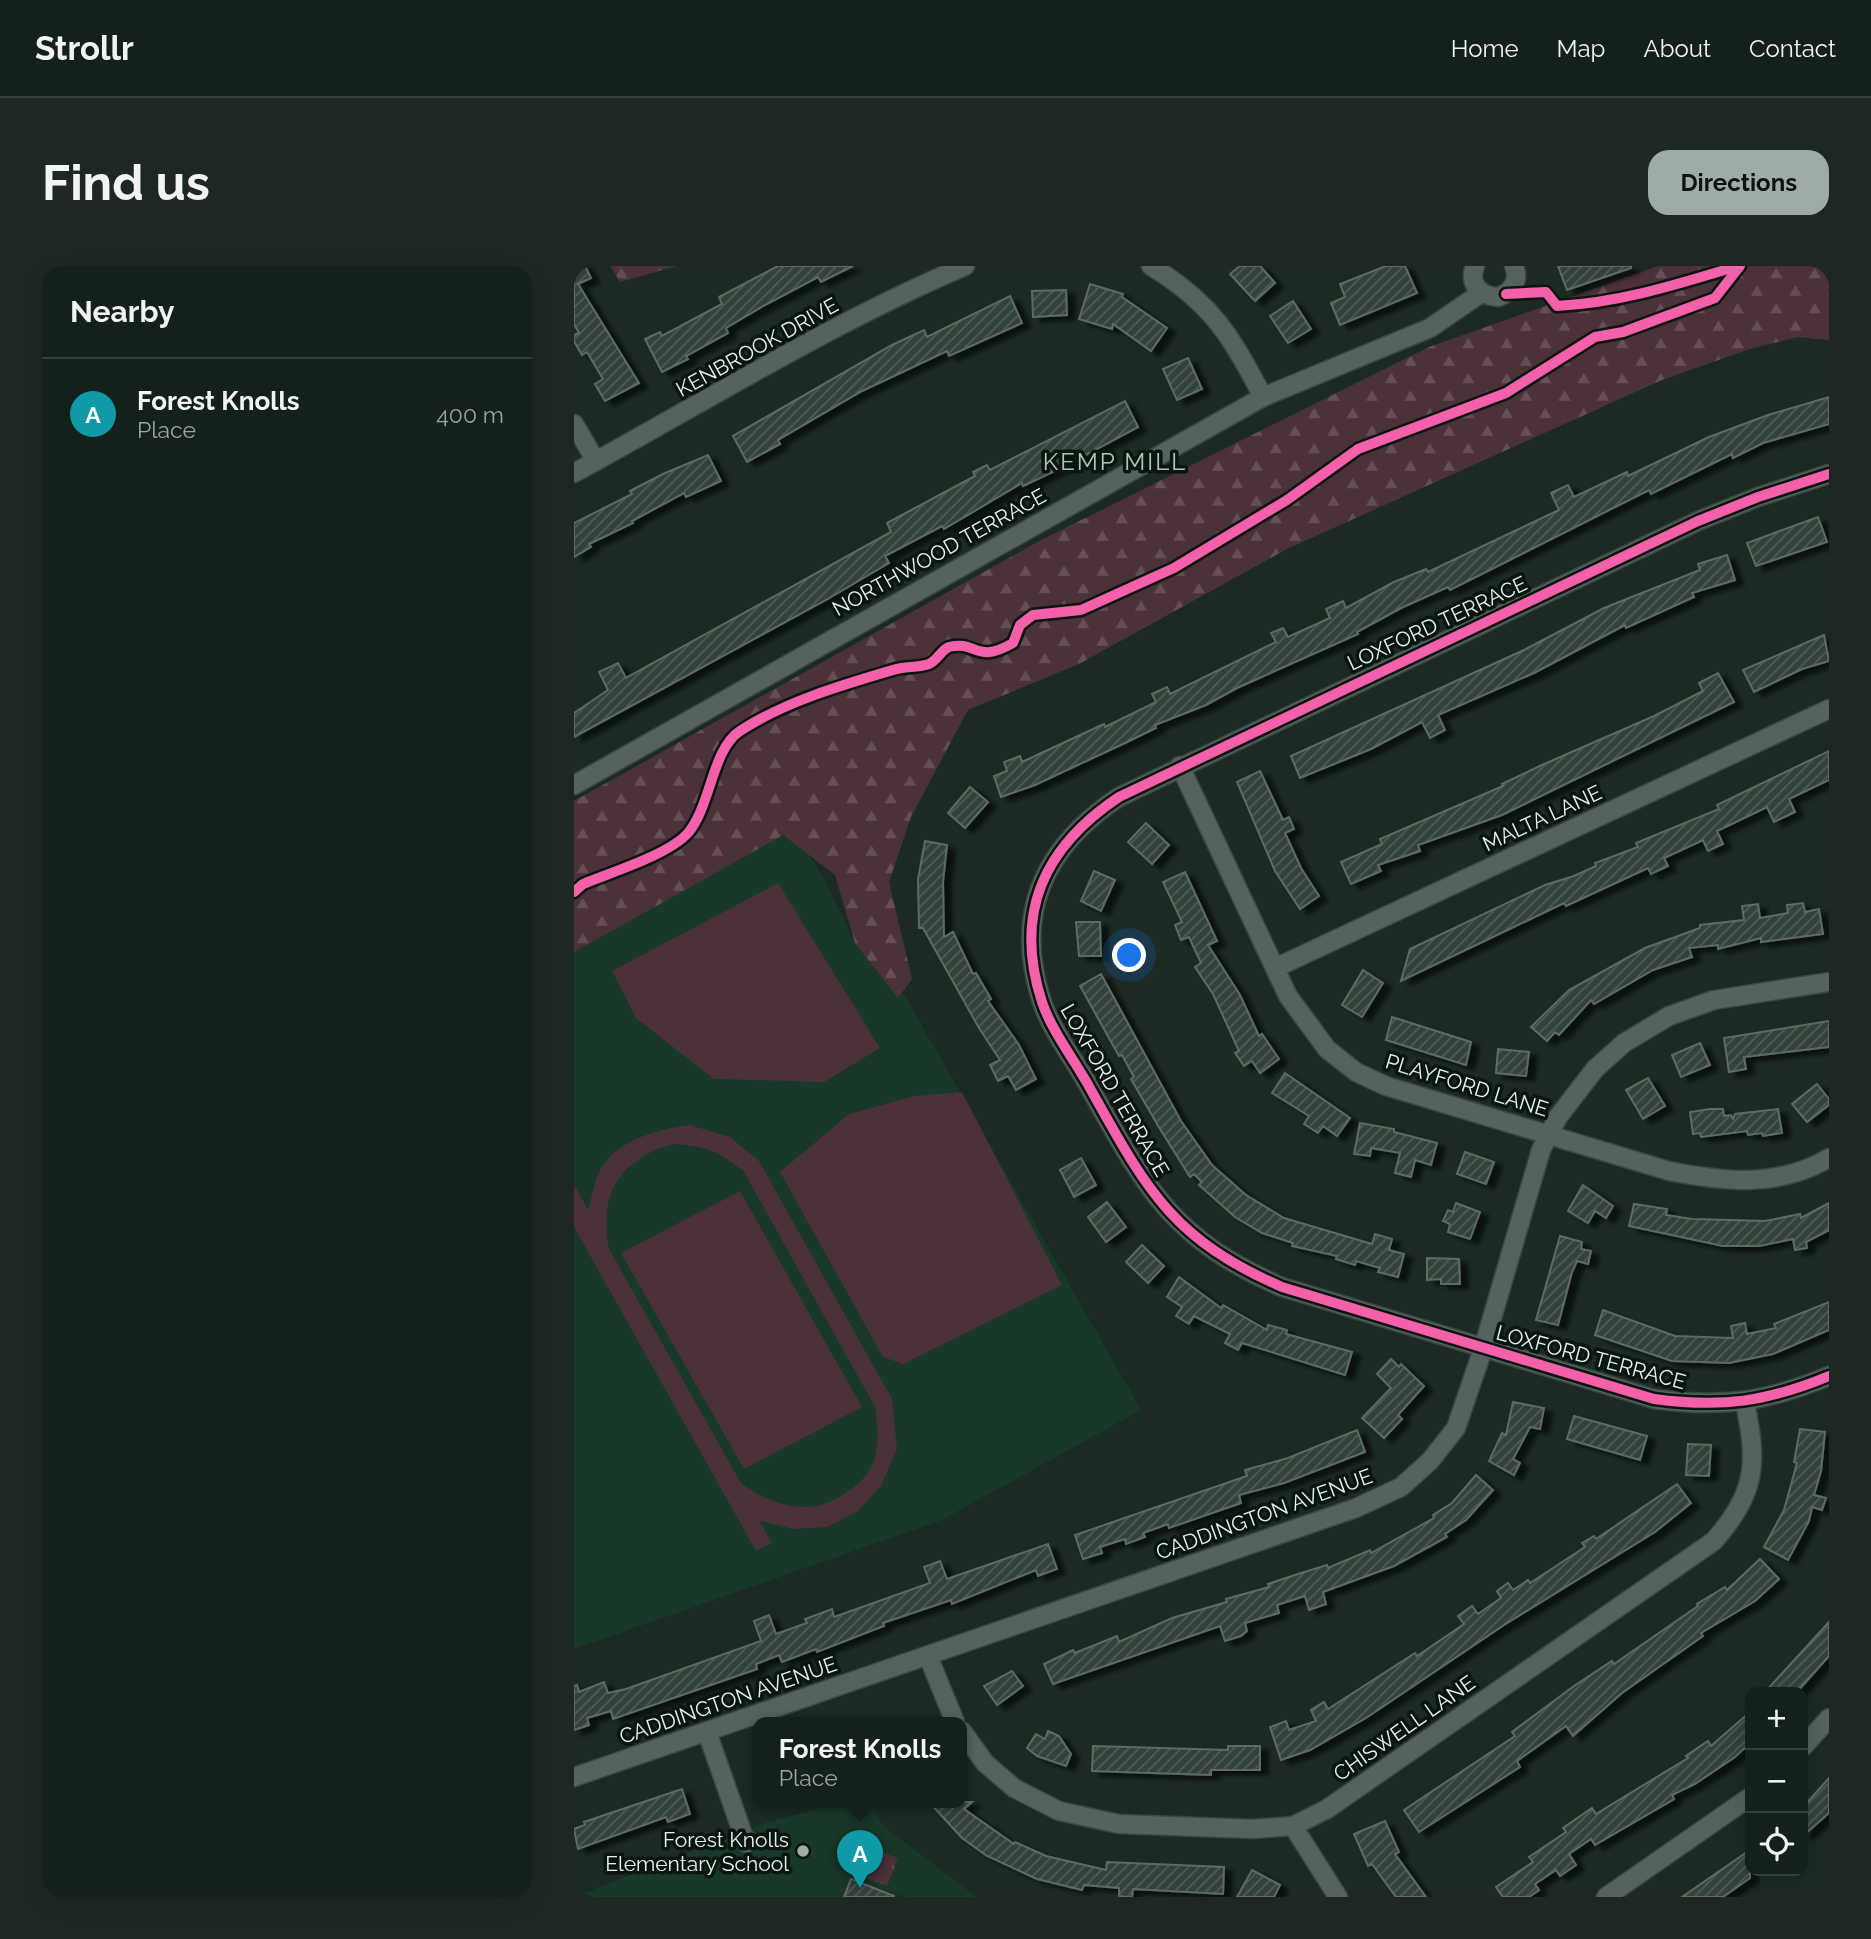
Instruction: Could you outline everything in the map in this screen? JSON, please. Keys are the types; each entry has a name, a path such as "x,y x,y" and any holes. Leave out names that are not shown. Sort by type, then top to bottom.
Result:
{"street":[{"name":"KENBROOK DRIVE","path":"574,473 806,345 923,284 964,266"},
{"path":"1152,266 1177,281 1207,307 1233,340 1263,397"},
{"path":"1475,266 1472,279 1481,293"},
{"name":"NORTHWOOD TERRACE","path":"574,785 1263,397 1430,328 1481,293 1489,297 1506,294 1516,281 1514,266"},
{"path":"574,424 596,461"},
{"name":"LOXFORD TERRACE","path":"1829,474 1758,497 1698,521 1119,797 1088,817 1060,846 1048,868 1032,926 1032,955 1043,1003 1138,1174 1162,1206 1193,1236 1237,1267 1282,1287 1654,1399 1699,1405 1745,1403 1829,1376"},
{"name":"MALTA LANE","path":"1275,968 1829,709"},
{"name":"PLAYFORD LANE","path":"1180,766 1288,996 1327,1049 1356,1072 1387,1086 1549,1135 1669,1171 1714,1180 1758,1181 1795,1173 1829,1158"},
{"name":"CADDINGTON AVENUE","path":"574,1777 1356,1508 1401,1488 1430,1461 1456,1427 1483,1349 1542,1150 1558,1117 1595,1069 1624,1043 1669,1016 1714,1000 1829,982"},
{"name":"CHISWELL LANE","path":"967,1739 985,1763 1014,1788 1059,1811 1119,1824 1253,1829 1293,1826 1327,1809 1714,1541 1735,1517 1750,1488 1753,1442 1745,1403"},
{"path":"928,1656 953,1717"},
{"path":"1808,1741 1829,1718"},
{"path":"707,1731 746,1843"},
{"path":"1606,1897 1745,1800"},
{"path":"1293,1826 1338,1897"}],"shaded area":[{"path":"774,833 802,844 825,880 855,943 905,996 1141,1410 942,1520 574,1649 574,945"},
{"name":"Forest Knolls Elementary School","path":"821,1808 873,1808 883,1826 977,1897 574,1897 761,1824"}],"green space":[{"path":"610,266 677,266 620,282"},
{"path":"1658,266 1829,266 1829,340 1798,337 1750,349 1662,380 1287,549 1079,664 968,710 911,817 889,882 912,979 898,998 855,943 835,875 783,835 574,952 574,801 1041,540 1429,347"},
{"path":"778,883 880,1048 824,1082 714,1079 636,1018 612,971"},
{"path":"962,1092 1062,1285 903,1364 883,1357 780,1172 849,1114 915,1096"},
{"path":"690,1125 730,1137 759,1161 892,1399 897,1449 881,1486 858,1511 827,1527 793,1529 760,1521 771,1543 756,1551 574,1227 574,1184 588,1210 599,1172 616,1151 638,1138","holes":["673,1144 712,1151 744,1172 875,1407 877,1441 872,1465 861,1481 837,1499 809,1507 781,1504 741,1483 609,1249 607,1212 610,1196 617,1182 638,1159"]},
{"path":"740,1191 862,1407 744,1469 621,1253"},
{"path":"861,1845 898,1858 887,1886 852,1872"}],"building":[{"path":"574,266 585,266 591,278 578,284 639,383 605,401 595,384 603,379 587,352 582,355 574,341 574,335 579,333 574,324"},
{"path":"778,266 853,266 821,282 818,277 765,305 726,328 728,333 662,372 645,339 660,332 662,336 722,304 719,297"},
{"path":"1240,266 1260,266 1275,283 1255,301 1230,274"},
{"path":"1386,266 1405,266 1417,293 1340,325 1331,303 1345,297 1340,284"},
{"path":"1558,266 1631,266 1631,268 1567,290"},
{"path":"1090,284 1123,294 1122,297 1167,328 1151,351 1113,324 1112,329 1079,319"},
{"path":"1066,290 1067,315 1033,317 1032,291"},
{"path":"1010,296 1022,323 949,356 947,351 862,391 778,440 780,444 747,462 733,436 892,345 924,330 927,337"},
{"path":"1293,301 1311,329 1288,343 1270,316"},
{"path":"1188,358 1202,389 1177,400 1163,369"},
{"path":"1829,397 1829,424 1763,443 1733,458 1732,454 1651,494 1649,490 1450,590 1448,587 1401,608 1357,632 1358,634 1237,688 1206,705 1155,725 1156,728 1035,785 1001,797 994,776 1007,771 1004,762 1020,756 1022,762 1104,724 1105,727 1156,702 1152,694 1167,687 1170,694 1276,642 1271,633 1283,628 1288,637 1330,618 1326,609 1343,601 1346,608 1394,582 1426,569 1428,572 1559,510 1551,493 1568,485 1574,497 1627,472 1628,476 1709,437 1768,415"},
{"path":"1125,401 1138,427 1065,466 1023,486 1022,483 944,529 942,526 885,556 889,563 826,600 574,737 574,713 608,690 599,672 618,663 626,678 891,532 887,523 975,476 973,472 987,465 990,470"},
{"path":"708,455 721,481 686,497 684,493 632,521 633,523 589,544 591,547 574,557 574,523 632,494 630,491 663,474"},
{"path":"1818,517 1827,542 1756,566 1747,543"},
{"path":"1727,555 1735,580 1692,593 1694,597 1626,628 1625,625 1534,673 1438,715 1445,730 1430,738 1422,722 1371,749 1300,778 1291,756 1524,650 1604,608 1700,570 1698,564"},
{"path":"1824,635 1829,661 1802,669 1754,692 1743,670"},
{"path":"1718,673 1734,702 1502,815 1418,845 1420,851 1378,865 1381,871 1351,884 1341,862 1382,844 1380,839 1654,716 1703,691 1699,683"},
{"path":"1829,751 1829,780 1789,799 1795,812 1774,822 1767,807 1717,831 1723,844 1708,851 1703,840 1664,858 1668,866 1651,874 1648,868 1566,906 1564,903 1401,981 1410,949 1545,885 1574,876 1596,866 1595,863 1638,847 1636,843 1719,809 1717,805"},
{"path":"1260,771 1283,820 1289,817 1294,829 1285,833 1301,868 1319,896 1300,909 1275,871 1237,782"},
{"path":"970,787 988,802 965,828 948,813"},
{"path":"1146,823 1169,845 1152,864 1128,842"},
{"path":"925,841 947,845 943,882 944,937 953,932 973,974 976,973 991,999 988,1001 1019,1045 1036,1079 1016,1090 1008,1076 998,1081 990,1065 1000,1060 923,928 919,928 918,879"},
{"path":"1094,871 1115,880 1101,911 1081,901"},
{"path":"1185,872 1217,941 1208,945 1240,995 1259,1036 1262,1034 1279,1059 1260,1073 1252,1061 1244,1066 1235,1053 1239,1051 1213,994 1195,967 1201,963 1189,937 1181,940 1175,925 1182,922 1163,882"},
{"path":"1803,903 1805,912 1819,909 1823,934 1761,942 1761,938 1718,949 1718,945 1689,948 1692,957 1653,970 1594,1004 1591,1000 1559,1035 1555,1032 1547,1041 1531,1027 1569,990 1645,948 1700,928 1700,925 1744,920 1742,906 1758,904 1760,918 1788,913 1787,905"},
{"path":"1076,922 1100,922 1101,956 1079,956"},
{"path":"1363,970 1383,983 1362,1017 1342,1005"},
{"path":"1101,974 1181,1121 1212,1165 1246,1195 1284,1218 1372,1244 1375,1234 1392,1239 1389,1250 1404,1254 1398,1277 1378,1272 1380,1268 1356,1261 1355,1265 1336,1259 1337,1256 1292,1246 1293,1243 1262,1233 1235,1217 1199,1185 1202,1182 1194,1174 1190,1177 1131,1079 1134,1077 1122,1055 1119,1056 1080,986"},
{"path":"1392,1017 1471,1042 1466,1065 1386,1040"},
{"path":"1829,1021 1829,1047 1744,1057 1746,1069 1729,1072 1724,1038"},
{"path":"1700,1043 1710,1065 1681,1077 1672,1055"},
{"path":"1498,1049 1529,1052 1526,1076 1496,1073"},
{"path":"1285,1073 1350,1118 1337,1136 1323,1126 1318,1133 1304,1124 1309,1116 1272,1093"},
{"path":"1648,1078 1665,1106 1643,1119 1626,1090"},
{"path":"1817,1084 1829,1099 1829,1105 1807,1122 1792,1104"},
{"path":"1723,1109 1724,1116 1731,1115 1733,1119 1735,1114 1778,1109 1782,1133 1763,1136 1762,1133 1748,1135 1747,1131 1701,1137 1700,1133 1693,1134 1690,1112"},
{"path":"1360,1123 1394,1129 1394,1132 1437,1143 1431,1165 1415,1160 1411,1177 1395,1173 1400,1153 1371,1148 1370,1156 1354,1154"},
{"path":"1465,1152 1494,1162 1486,1184 1457,1174"},
{"path":"1081,1158 1096,1185 1074,1197 1060,1170"},
{"path":"1583,1185 1613,1206 1606,1218 1595,1211 1588,1223 1568,1211"},
{"path":"1107,1202 1126,1227 1106,1242 1088,1217"},
{"path":"1456,1203 1480,1212 1470,1239 1448,1232 1450,1224 1443,1221 1448,1210 1453,1212"},
{"path":"1829,1203 1829,1230 1806,1242 1807,1248 1795,1250 1793,1239 1759,1246 1723,1246 1629,1226 1634,1204 1667,1209 1666,1215 1692,1219 1765,1221 1800,1214 1801,1218"},
{"path":"1560,1236 1582,1242 1581,1249 1591,1251 1588,1264 1577,1261 1572,1272 1558,1325 1536,1320"},
{"path":"1142,1245 1164,1266 1148,1283 1126,1262"},
{"path":"1427,1258 1459,1259 1460,1284 1441,1284 1441,1279 1427,1280"},
{"path":"1179,1277 1221,1308 1223,1305 1267,1330 1268,1325 1287,1330 1286,1334 1352,1352 1345,1375 1242,1343 1238,1350 1225,1343 1230,1334 1194,1316 1189,1324 1176,1316 1182,1307 1167,1297"},
{"path":"1829,1302 1829,1330 1773,1354 1729,1363 1672,1361 1595,1335 1603,1310 1675,1336 1733,1338 1731,1326 1745,1323 1747,1334 1776,1328 1774,1324"},
{"path":"1391,1359 1399,1367 1401,1364 1424,1386 1398,1415 1402,1419 1384,1438 1362,1418 1391,1388 1377,1374"},
{"path":"1513,1402 1544,1408 1540,1429 1530,1427 1513,1459 1520,1463 1514,1475 1489,1461 1502,1433 1506,1435"},
{"path":"1574,1416 1647,1436 1640,1460 1567,1439"},
{"path":"1800,1429 1825,1432 1821,1471 1814,1495 1826,1498 1822,1510 1812,1507 1809,1521 1788,1560 1764,1547 1784,1510 1797,1463 1794,1462"},
{"path":"1357,1430 1365,1452 1284,1483 1239,1495 1241,1503 1169,1528 1168,1524 1143,1533 1145,1537 1126,1544 1125,1539 1100,1547 1102,1553 1083,1559 1075,1535 1247,1476 1245,1470 1288,1458"},
{"path":"1688,1444 1711,1445 1709,1476 1686,1475"},
{"path":"1476,1475 1493,1490 1466,1520 1445,1534 1447,1537 1394,1566 1323,1592 1326,1604 1309,1610 1305,1596 1277,1605 1279,1613 1245,1623 1247,1631 1241,1636 1225,1641 1220,1626 1053,1684 1044,1664 1073,1650 1075,1653 1117,1636 1119,1642 1172,1618 1269,1587 1268,1584 1327,1565 1328,1568 1370,1550 1371,1553 1434,1518 1433,1515 1452,1503"},
{"path":"1677,1484 1691,1503 1655,1532 1504,1625 1366,1718 1310,1750 1281,1760 1270,1727 1286,1721 1289,1730 1316,1721 1311,1710 1324,1702 1328,1709 1415,1653 1417,1656 1464,1624 1458,1616 1472,1606 1478,1614 1501,1598 1497,1591 1508,1583 1513,1590 1528,1580 1530,1583 1585,1547 1582,1543 1594,1536 1596,1539"},
{"path":"1048,1544 1057,1569 1038,1576 1036,1570 952,1604 951,1600 883,1623 884,1626 817,1652 816,1649 782,1662 779,1655 756,1664 757,1669 613,1719 611,1711 587,1718 589,1725 574,1730 574,1686 577,1685 579,1692 604,1682 608,1693 626,1689 761,1641 754,1621 769,1615 776,1634 807,1623 805,1619 832,1609 834,1617 930,1583 924,1567 940,1561 947,1579"},
{"path":"1760,1559 1779,1579 1755,1601 1701,1633 1703,1636 1622,1693 1573,1736 1566,1726 1517,1761 1520,1767 1419,1832 1404,1810 1515,1736 1512,1732 1574,1686 1612,1661 1614,1664 1698,1606 1697,1604 1725,1587 1727,1590"},
{"path":"1829,1622 1829,1656 1801,1687 1770,1687"},
{"path":"1012,1671 1023,1686 997,1705 984,1686"},
{"path":"1745,1716 1745,1748 1695,1784 1672,1795 1674,1799 1595,1845 1591,1839 1569,1854 1576,1865 1560,1876 1556,1870 1535,1884 1539,1890 1529,1897 1503,1897 1496,1887 1533,1862 1529,1857 1566,1832 1563,1828 1592,1808 1596,1814 1688,1758 1686,1756 1708,1741 1711,1746"},
{"path":"1048,1731 1059,1736 1071,1754 1066,1766 1037,1756 1027,1748 1036,1734 1045,1739"},
{"path":"1093,1746 1228,1750 1228,1746 1260,1746 1260,1770 1211,1770 1211,1775 1092,1771"},
{"path":"1829,1778 1829,1813 1808,1832 1808,1801"},
{"path":"682,1789 690,1814 668,1822 666,1817 578,1849 574,1829 585,1825 584,1822"},
{"path":"934,1808 965,1808 1014,1844 1015,1842 1046,1856 1106,1870 1107,1862 1224,1867 1223,1894 1133,1889 1132,1897 1126,1897 1119,1896 1119,1888 1084,1885 1082,1890 1037,1879 987,1856 962,1838"},
{"path":"1385,1821 1399,1852 1395,1854 1426,1897 1396,1897 1372,1864 1368,1866 1354,1834"},
{"path":"1745,1853 1745,1876 1750,1878 1723,1897 1682,1897"},
{"path":"1252,1870 1280,1885 1274,1897 1237,1897"},
{"path":"851,1879 894,1896 894,1897 844,1897"}],"cycle path":[{"path":"1506,294 1546,292 1557,306 1580,304 1649,292 1738,266"},
{"path":"574,892 583,884 654,856 688,833 696,822 717,764 731,739 775,711 834,688 897,669 929,664 949,647 959,646 984,652 1001,649 1013,643 1020,625 1033,615 1081,610 1174,568 1287,500 1358,449 1506,393 1595,337 1623,332 1715,298 1740,266"},
{"path":"1829,474 1758,497 1698,521 1119,797 1071,838 1054,860 1034,911 1031,939 1034,970 1046,1013 1147,1184 1188,1230 1245,1269 1282,1287 1654,1399 1701,1403 1743,1401 1785,1392 1829,1376"}],"place":[{"name":"Forest Knolls Elementary School","path":"803,1851"},
{"name":"Forest Knolls","path":"860,1888"}],"district":[{"name":"KEMP MILL","path":"1115,461"}]}
